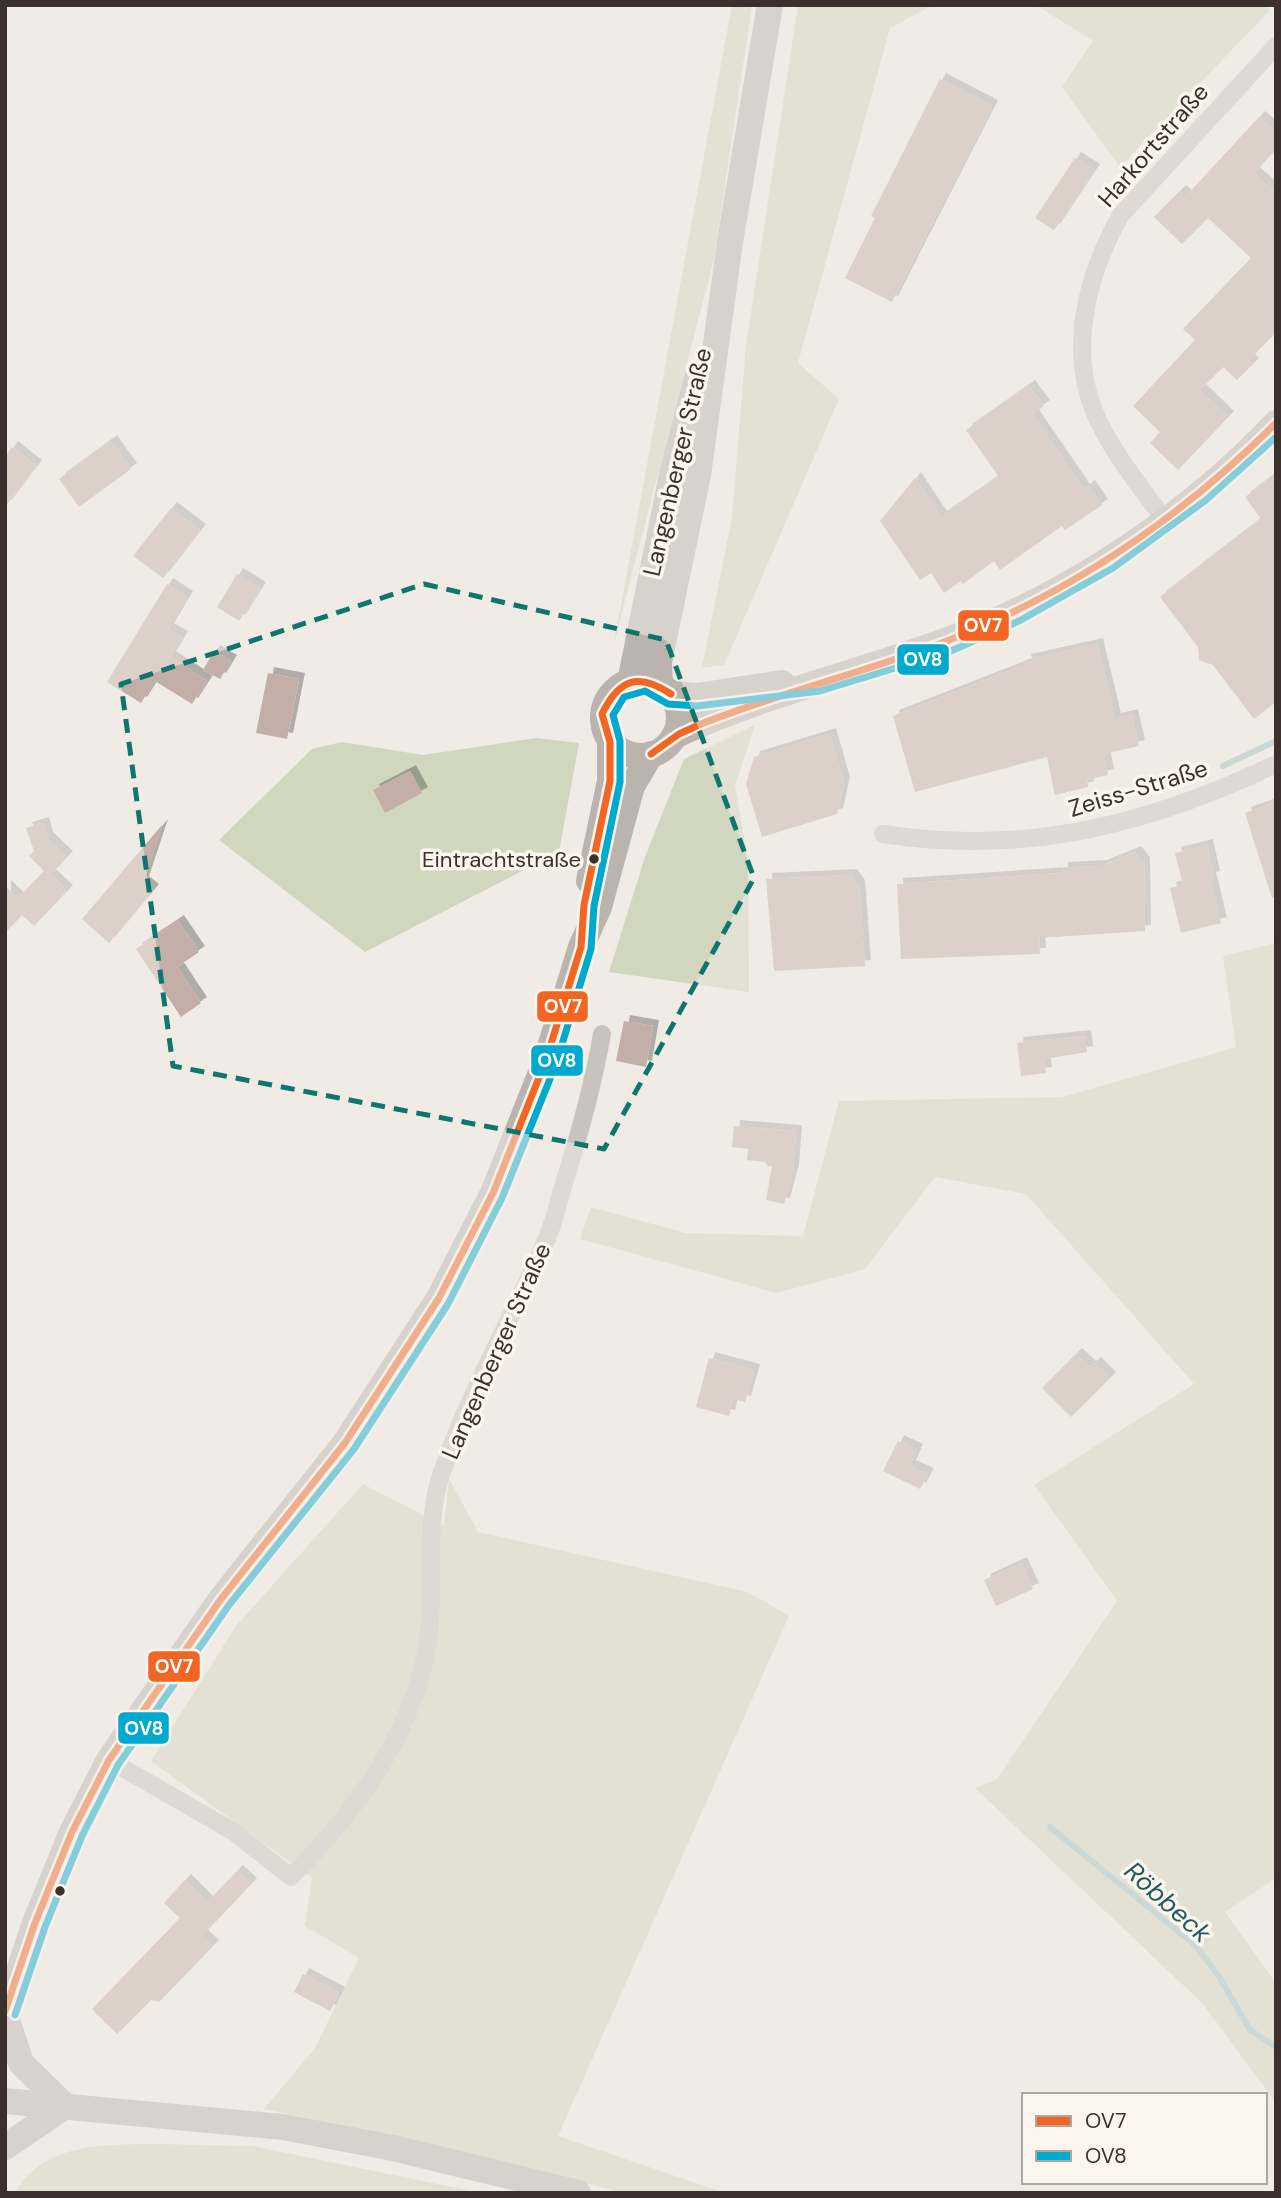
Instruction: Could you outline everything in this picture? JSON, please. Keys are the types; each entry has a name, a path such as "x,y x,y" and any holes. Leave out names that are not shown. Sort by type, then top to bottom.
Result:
{"main road":[{"name":"Langenberger Straße","path":"665,690 659,662 698,475 730,242 770,5"},
{"name":"Langenberger Straße","path":"630,682 673,470 730,242"},
{"path":"610,742 636,756 651,754 664,748 674,736 704,722 819,681 947,641 1014,612 1107,560 1164,519 1200,492 1276,423"},
{"path":"581,947 584,905 610,780 610,742 603,713 617,688 630,682 645,680 665,690 697,696 819,681"},
{"path":"665,690 679,707 674,736"},
{"path":"65,2106 20,2063 5,2013 35,1923 72,1832 109,1760 220,1599 345,1443 439,1298 493,1193 546,1060 581,947 599,907 632,786 651,754"},
{"path":"5,2101 283,2127 393,2148 578,2193"},
{"path":"5,2147 65,2106"}],"street":[{"name":"Harkortstraße","path":"1164,519 1134,478 1093,410 1085,375 1083,316 1103,246 1120,216 1276,46"},
{"name":"Zeiss-Straße","path":"883,835 923,841 1009,842 1069,835 1128,822 1181,805 1276,764"},
{"name":"Langenberger Straße","path":"109,1760 234,1832 291,1877 314,1853 389,1756 416,1688 429,1626 433,1529 440,1477 478,1382 547,1241 593,1086 602,1034"}],"highlighted area":[{"path":"424,584 666,640 754,878 604,1149 173,1066 121,684"}],"green space":[{"path":"732,5 752,5 714,259 614,643"},
{"path":"798,5 933,5 890,28 798,363 839,399 724,665 702,668 732,517 746,345"},
{"path":"1036,5 1266,5 1270,10 1120,167 1062,87 1093,41"},
{"path":"755,725 735,785 748,860 749,992 609,972 645,857 684,759"},
{"path":"536,738 579,743 559,852 365,952 219,840 312,749 342,742 423,755"},
{"path":"1276,943 1276,1878 1225,1912 1276,1983 1276,2103 1203,2004 975,1788 997,1779 1117,1601 1034,1485 1194,1384 1026,1194 935,1177 865,1269 777,1293 580,1239 591,1207 685,1233 803,1236 839,1101 1063,1097 1236,1047 1223,956"},
{"path":"449,1479 478,1532 748,1592 789,1616 558,2136 725,2193 625,2193 474,2155 264,2109 315,2048 359,1958 305,1926 312,1878 151,1761 236,1626 363,1484 444,1526"},
{"path":"98,2146 253,2146 481,2193 15,2193 27,2176 60,2155"}],"building":[{"path":"940,79 992,106 892,302 845,278 875,218 871,216"},
{"path":"1259,117 1276,132 1276,149 1254,173 1276,193 1276,332 1249,360 1253,364 1237,380 1223,367 1200,390 1228,417 1178,470 1150,443 1160,432 1133,406 1195,340 1183,329 1251,258 1208,218 1182,244 1154,217 1180,191 1186,196"},
{"path":"1075,158 1094,170 1054,230 1035,218"},
{"path":"1029,386 1044,406 1032,414 1084,490 1089,486 1102,505 1065,530 1062,526 1000,570 994,561 963,584 961,581 944,593 931,573 920,580 880,521 915,478 941,517 999,477 966,430"},
{"path":"111,441 131,469 79,507 59,479"},
{"path":"12,447 36,466 5,507 5,457"},
{"path":"1276,474 1276,702 1254,719 1213,665 1199,660 1198,647 1160,597 1261,519 1245,497"},
{"path":"171,508 200,530 163,578 133,556"},
{"path":"237,574 260,588 239,621 217,607"},
{"path":"167,584 187,597 168,629 182,637 170,657 207,681 192,704 155,681 141,703 107,682"},
{"path":"1097,644 1115,719 1132,715 1139,746 1104,754 1108,775 1087,780 1088,787 1055,795 1047,757 915,792 893,716 1026,664 1025,660"},
{"path":"214,651 231,661 220,679 203,670"},
{"path":"268,673 299,679 287,739 256,733"},
{"path":"830,734 844,783 837,814 762,837 746,784 754,757"},
{"path":"410,771 422,793 385,813 373,790"},
{"path":"1276,802 1276,897 1272,898 1245,813"},
{"path":"43,823 47,838 67,857 50,875 67,891 34,926 22,915 5,933 5,886 18,898 44,871 29,856 34,851 26,828"},
{"path":"162,825 143,882 153,890 109,943 82,919"},
{"path":"1207,845 1214,877 1210,878 1221,923 1181,933 1170,888 1183,885 1175,853"},
{"path":"1135,852 1144,863 1145,931 1039,938 1040,954 901,959 897,884 1062,873 1062,868 1101,866"},
{"path":"851,875 859,886 865,966 774,971 766,879"},
{"path":"178,921 199,952 177,967 201,1003 181,1017 136,949"},
{"path":"624,1021 653,1026 646,1067 616,1061"},
{"path":"1085,1036 1087,1052 1044,1059 1046,1073 1021,1076 1017,1043"},
{"path":"734,1126 796,1131 793,1170 784,1204 766,1200 772,1166 767,1166 765,1162 747,1160 748,1149 732,1147"},
{"path":"1076,1354 1090,1367 1095,1363 1110,1378 1071,1417 1042,1388"},
{"path":"709,1358 754,1370 745,1402 733,1399 729,1416 696,1407"},
{"path":"898,1441 917,1450 910,1466 928,1474 920,1489 883,1471"},
{"path":"1021,1563 1033,1589 996,1606 984,1580"},
{"path":"237,1871 251,1884 202,1936 213,1946 159,2002 151,2000 117,2034 92,2009 180,1918 164,1903 185,1880 207,1902"},
{"path":"303,1974 339,1993 330,2011 294,1992"}],"waterway":[{"path":"1223,766 1276,741"},
{"name":"Röbbeck","path":"1050,1827 1195,1945 1220,1978 1250,2030 1276,2047"}],"transit line":[{"name":"OV7","path":"651,754 679,734 701,724 947,641 1038,600 1081,576 1163,521 1240,458 1276,423"},
{"name":"OV8","path":"15,2015 45,1927 82,1836 118,1765 229,1605 354,1449 448,1304 502,1198 556,1064 591,949 594,906 620,782 620,741 613,715 624,697 645,691 668,704 697,706 820,691 951,651 1019,621 1113,568 1206,500 1276,437"},
{"name":"OV7","path":"5,2011 35,1923 72,1832 109,1760 221,1599 345,1443 439,1298 493,1193 546,1060 581,947 584,905 610,781 610,742 602,714 615,693 631,683 649,683 671,694"}],"place":[{"name":"Eintrachtstraße","path":"594,859"}]}
